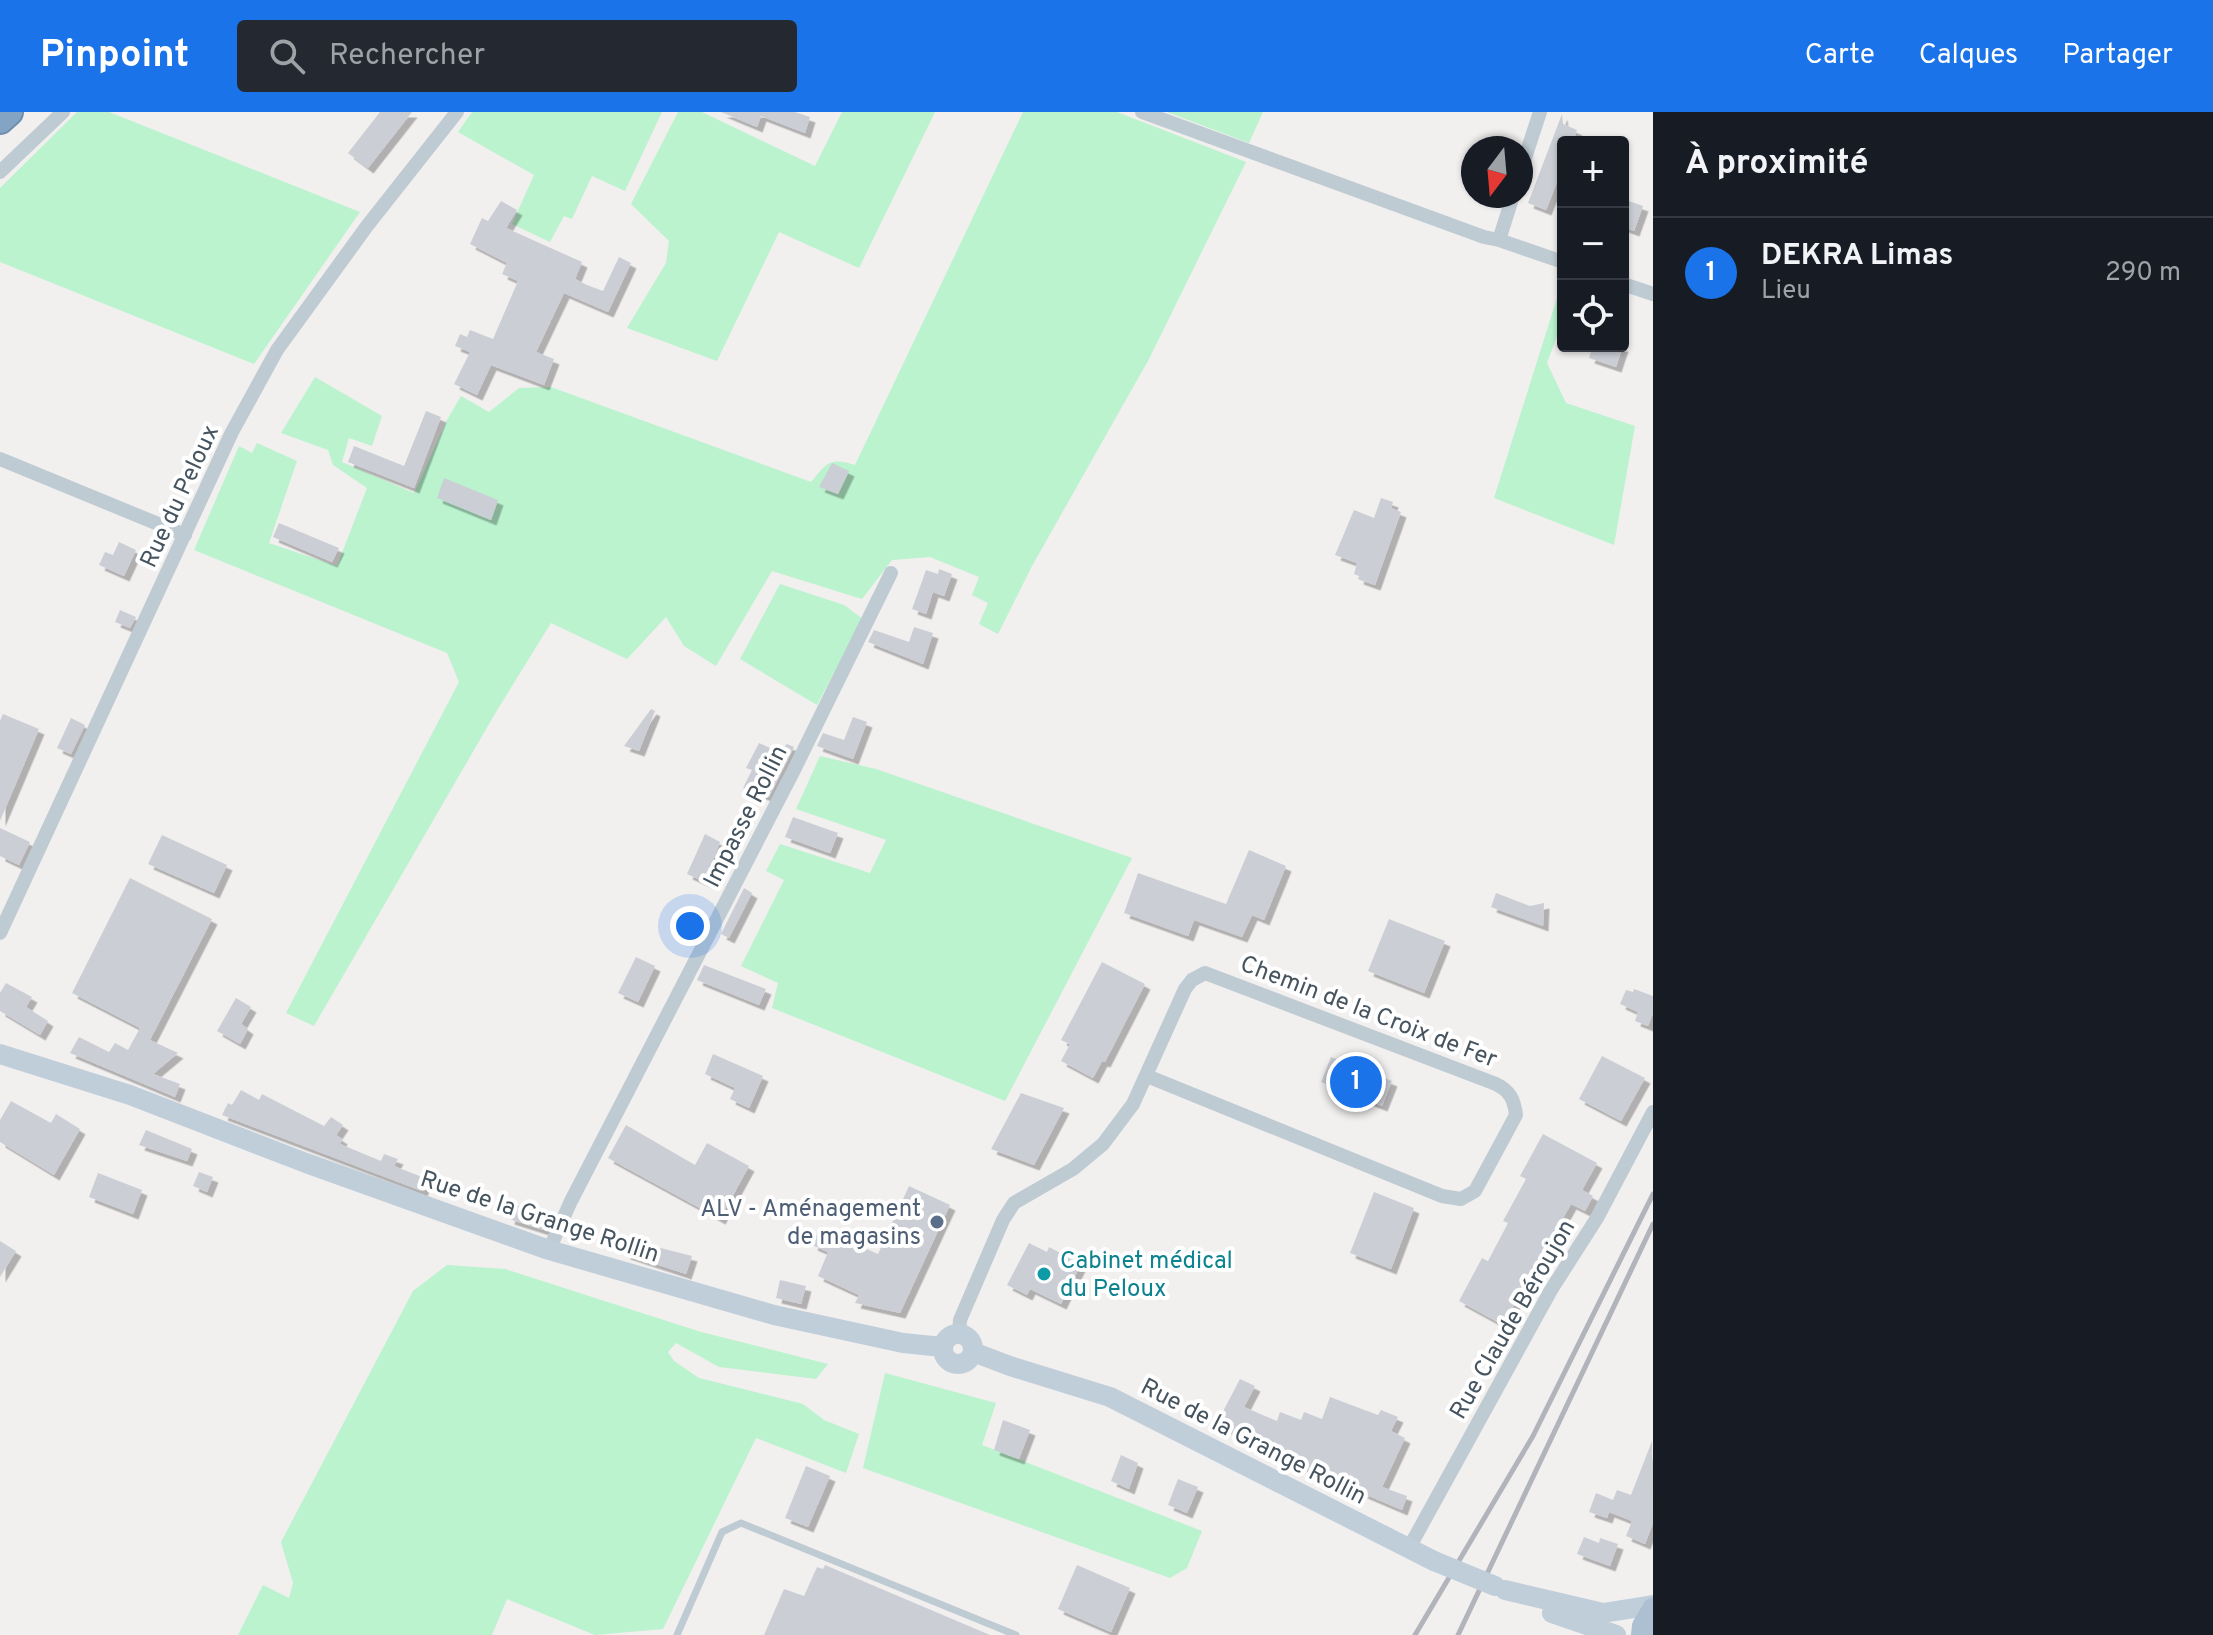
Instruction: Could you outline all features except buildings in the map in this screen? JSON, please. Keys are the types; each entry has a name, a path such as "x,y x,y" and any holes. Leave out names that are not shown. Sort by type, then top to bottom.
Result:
{"highway":[{"path":"0,120 9,112"}],"main road":[{"name":"Rue de la Grange Rollin","path":"0,1040 88,1072 130,1095"},
{"name":"Rue de la Grange Rollin","path":"0,1054 130,1095 306,1163 549,1250 774,1315 903,1343 951,1340 946,1358 956,1364 967,1362 973,1352 1110,1397 1434,1561 1500,1588 1529,1604 1616,1635"},
{"name":"Rue de la Grange Rollin","path":"1500,1588 1603,1613 1653,1607"},
{"path":"1642,1635 1653,1607"}],"street":[{"path":"0,172 63,112"},
{"name":"Rue du Peloux","path":"0,933 232,432 277,350 367,226 457,112"},
{"path":"1142,112 1484,237 1557,260"},
{"path":"1532,136 1540,112"},
{"path":"1499,240 1509,208"},
{"path":"1629,286 1653,294"},
{"path":"0,459 185,535"},
{"name":"Impasse Rollin","path":"549,1250 571,1201 794,770 891,573"},
{"name":"Chemin de la Croix de Fer","path":"951,1340 1003,1220 1014,1203 1073,1169 1103,1144 1133,1104 1185,989 1192,980 1205,973 1496,1084 1507,1090 1514,1101 1516,1115 1475,1191 1461,1199 1442,1196 1147,1076"},
{"name":"Rue Claude Béroujon","path":"1409,1548 1551,1290 1597,1218 1653,1112"}],"lane":[{"path":"677,1635 722,1532 741,1523 1016,1635"},
{"path":"969,1626 973,1617"}],"green space":[{"path":"77,112 109,112 360,212 254,364 0,262 0,188"},
{"path":"472,112 662,112 625,191 592,176 572,219 564,216 550,242 512,224 534,175 458,132"},
{"path":"678,112 702,112 815,166 842,112 935,112 859,268 779,232 717,361 627,328 666,263 669,241 631,204"},
{"path":"1023,112 1117,112 1246,162 1149,359 1032,566 998,634 979,624 988,603 972,595 979,577 930,557 892,560 862,599 772,571 716,666 684,646 666,617 627,659 551,623 314,1026 286,1013 459,682 447,653 194,550 239,446 252,453 257,443 297,461 269,543 337,566 367,488 333,465 328,450 281,433 315,377 382,416 372,446 349,438 342,462 414,493 461,396 489,412 519,388 551,387 811,482 829,463 855,465"},
{"path":"1167,112 1263,112 1249,143"},
{"path":"1557,298 1557,336 1547,363 1566,403 1635,426 1614,545 1494,498"},
{"path":"780,584 844,605 863,619 817,705 740,659"},
{"path":"820,756 876,769 1132,858 1005,1101 772,1008 778,983 741,966 784,880 766,871 780,844 870,873 886,840 796,809"},
{"path":"447,1265 505,1269 701,1332 828,1364 816,1379 719,1367 676,1343 668,1352 674,1361 699,1378 803,1404 824,1420 859,1434 846,1473 756,1438 663,1629 595,1635 507,1599 492,1635 238,1635 263,1585 289,1598 293,1583 281,1542 413,1291"},
{"path":"885,1373 996,1403 982,1445 1202,1531 1187,1568 1170,1578 863,1468"}],"railway":[{"path":"1415,1635 1533,1436 1653,1194"},
{"path":"1458,1635 1653,1224"}],"place":[{"name":"DEKRA Limas","path":"1356,1082"},
{"name":"ALV - Aménagement de magasins","path":"937,1222"},
{"name":"Cabinet médical du Peloux","path":"1044,1274"}]}
